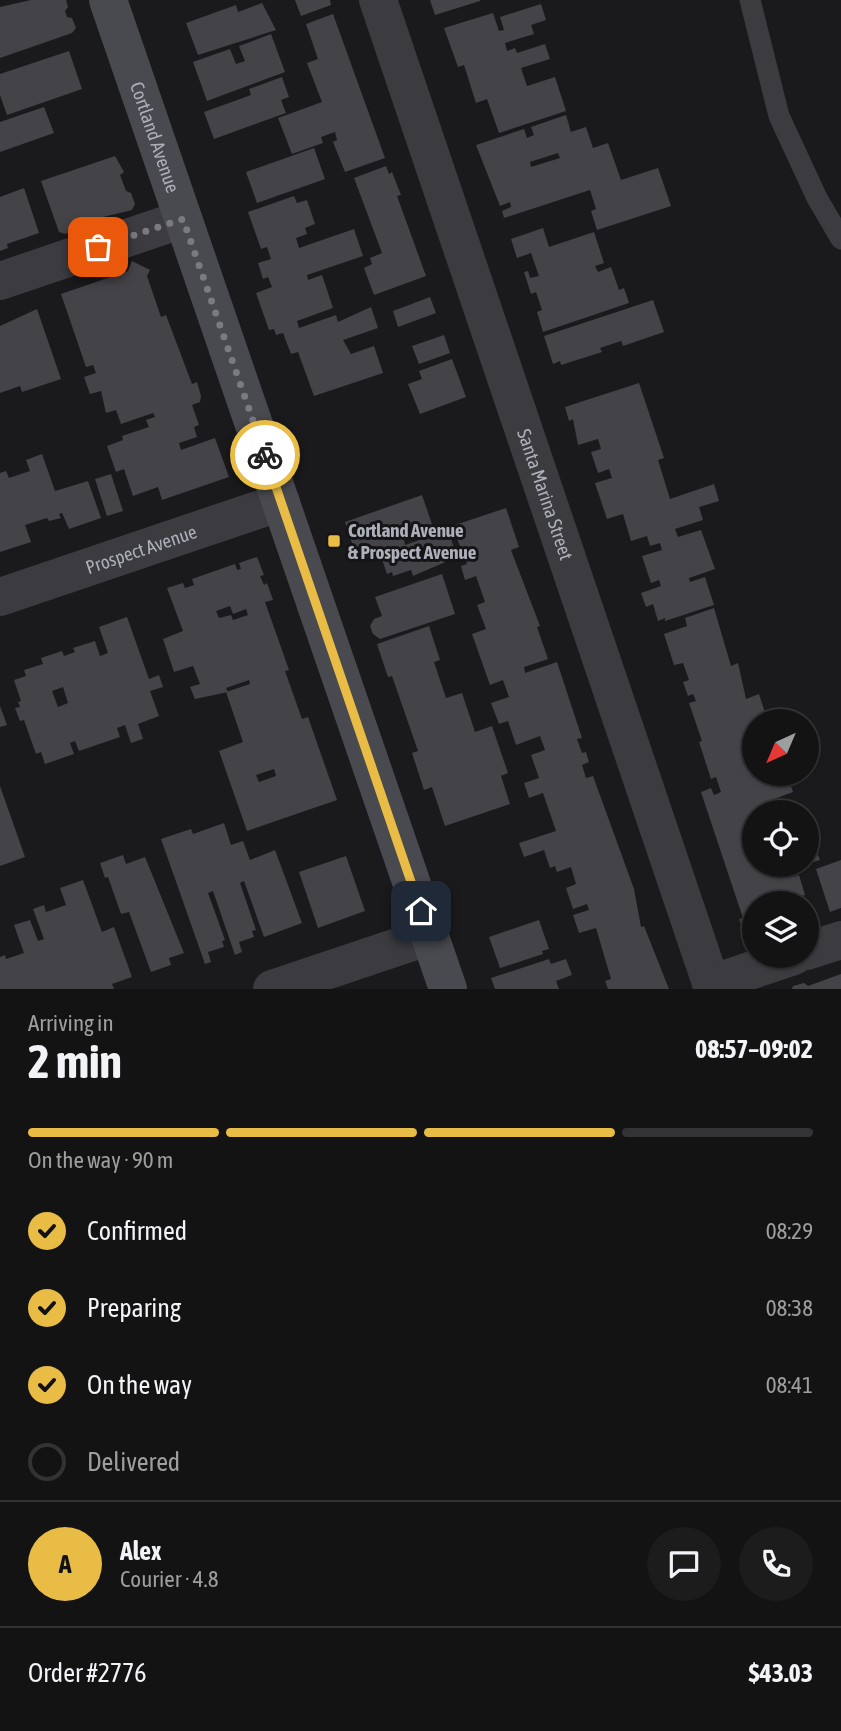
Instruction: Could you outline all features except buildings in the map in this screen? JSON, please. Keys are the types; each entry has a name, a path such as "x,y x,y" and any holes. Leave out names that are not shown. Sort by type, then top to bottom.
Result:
{"street":[{"name":"Cortland Avenue","path":"108,0 448,989"},
{"name":"Santa Marina Street","path":"377,0 712,986"},
{"path":"0,281 183,219"},
{"name":"Prospect Avenue","path":"0,597 281,502"},
{"path":"272,989 430,936"},
{"path":"819,947 841,940"},
{"path":"712,986 761,968"}],"lane":[{"path":"750,0 779,116 817,198 841,239"}],"way so far":[{"path":"98,247 183,219 265,455"}],"place":[{"name":"Cortland Avenue & Prospect Avenue","path":"334,541"}],"route":[{"path":"265,455 421,911"}]}
